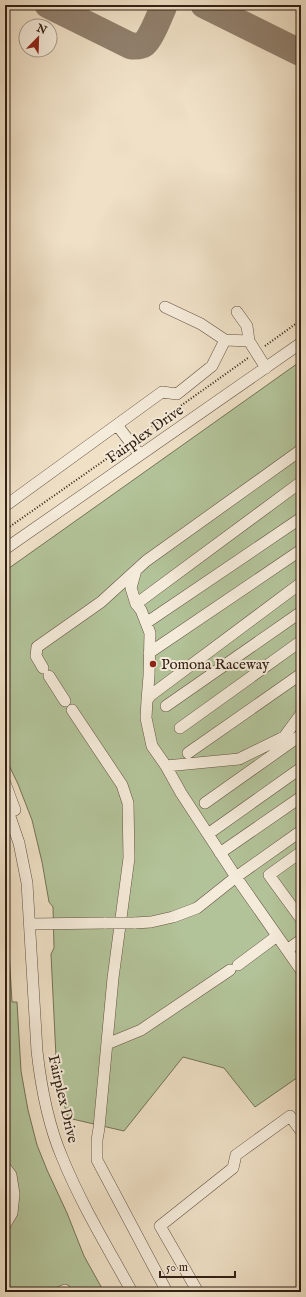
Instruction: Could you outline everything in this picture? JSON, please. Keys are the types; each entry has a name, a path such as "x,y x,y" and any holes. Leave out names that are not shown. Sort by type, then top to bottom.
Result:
{"street":[{"path":"165,307 201,324 224,340 249,341"},
{"path":"236,312 247,326 249,341 266,368"},
{"path":"5,506 162,392 178,394 212,366 224,340"},
{"name":"Fairplex Drive","path":"5,549 301,343"},
{"path":"117,425 140,455"},
{"path":"167,1292 97,1160 97,1140 114,970 129,858 128,803 122,785 36,656 37,647 101,602 146,561 301,450"},
{"path":"136,604 301,482"},
{"path":"146,623 301,518"},
{"path":"150,653 301,550"},
{"path":"136,570 131,588 136,604 141,610 150,632 146,718 152,746 220,853 301,970"},
{"path":"147,700 151,695 301,583"},
{"path":"166,706 301,612"},
{"path":"180,728 301,641"},
{"path":"188,753 301,674"},
{"path":"166,766 239,760 284,736 301,714"},
{"path":"205,803 301,735"},
{"path":"208,834 301,768"},
{"path":"5,783 13,803 29,860 26,879"},
{"path":"220,853 301,797"},
{"name":"Fairplex Drive","path":"5,802 19,843 26,879 39,1069 51,1127 74,1183 132,1292"},
{"path":"30,924 134,923 166,919 197,908 236,877 301,831"},
{"path":"301,852 269,875 301,919"},
{"path":"107,1044 141,1030 277,936"},
{"path":"287,950 301,940"},
{"path":"198,1292 160,1226 233,1168 236,1155 290,1116 301,1131"},
{"path":"5,1167 11,1175 14,1194 12,1213 5,1225"}],"path":[{"path":"5,530 301,320"}],"green space":[{"name":"Pomona Raceway","path":"301,361 301,1075 255,1107 224,1068 183,1057 124,1131 68,1118 61,1093 56,1057 51,954 54,948 53,907 49,902 42,862 32,820 18,784 5,757 5,571"},
{"path":"5,884 12,1002 17,1002 21,1071 28,1110 37,1145 47,1170 67,1213 84,1256 104,1292 5,1292"}],"taxiway":[{"path":"48,5 131,46 139,46 147,41 163,8"},
{"path":"204,5 301,53"}],"place":[{"name":"Pomona Raceway","path":"153,664"}]}
